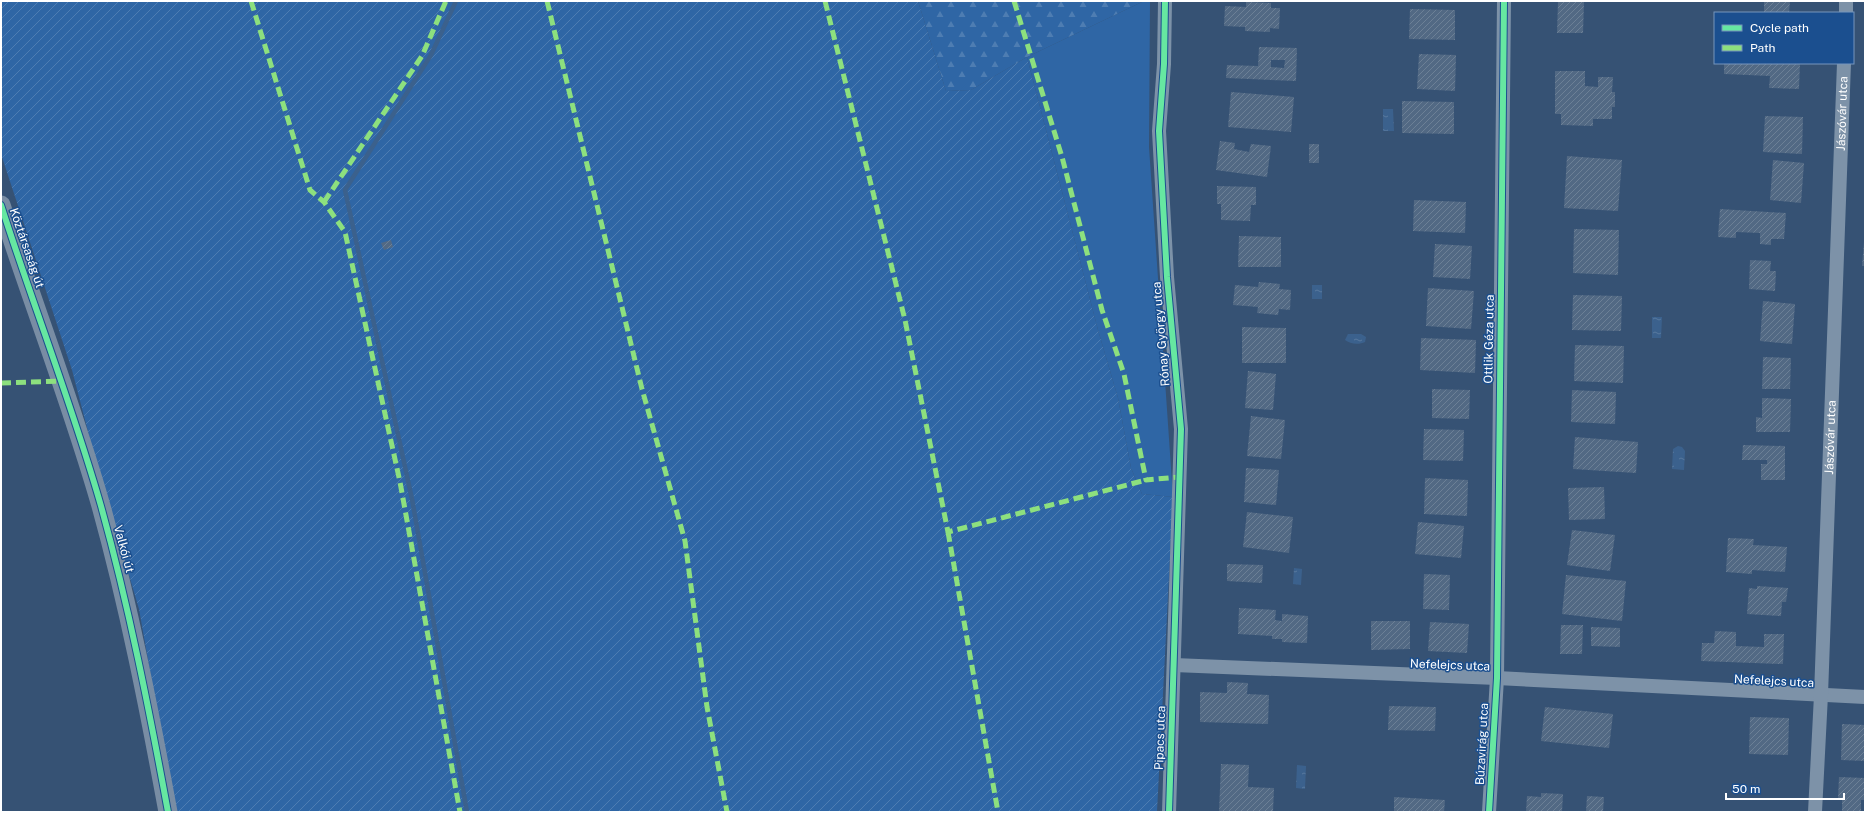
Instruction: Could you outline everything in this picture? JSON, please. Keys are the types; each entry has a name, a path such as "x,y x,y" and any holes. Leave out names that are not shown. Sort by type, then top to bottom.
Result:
{"main road":[{"name":"Köztársaság út","path":"1,205 5,231 33,299"},
{"name":"Valkói út","path":"33,299 96,490 122,587 145,684 168,812"}],"street":[{"name":"Rónay György utca","path":"1165,1 1164,64 1159,145 1167,277 1181,429 1174,665"},
{"name":"Ottlik Géza utca","path":"1497,678 1504,1"},
{"path":"1846,1 1846,12"},
{"name":"Jászóvár utca","path":"1815,812 1821,695 1844,64"},
{"name":"Nefelejcs utca","path":"1174,665 1497,678 1865,697"},
{"name":"Pipacs utca","path":"1168,812 1174,665"},
{"name":"Búzavirág utca","path":"1489,812 1497,678"}],"green space":[{"path":"1,1 918,1 946,91 971,90 1027,57 1098,330 1118,398 1131,468 1142,494 1173,497 1157,812 175,812 139,609 98,470 72,370 1,154"},
{"path":"918,1 1144,1 1027,57 971,90 946,91"},
{"path":"1144,1 1150,1 1149,147 1173,497 1142,494 1131,468 1118,398 1098,330 1027,57"}],"water":[{"path":"1383,109 1393,109 1394,131 1383,131"},
{"path":"1312,285 1322,285 1322,299 1312,299"},
{"path":"1652,317 1662,317 1661,338 1652,338"},
{"path":"1348,334 1361,334 1366,337 1365,342 1357,344 1347,341 1345,340"},
{"path":"1678,446 1682,447 1685,451 1684,470 1672,469 1673,449"},
{"path":"1294,568 1302,569 1301,585 1293,584"},
{"path":"1297,765 1306,766 1305,789 1296,788"}],"building":[{"path":"1558,1 1584,1 1583,33 1557,33"},
{"path":"1764,1 1790,1 1789,12 1764,12"},
{"path":"1246,2 1271,3 1271,8 1280,8 1279,29 1270,28 1270,32 1245,31 1245,27 1224,26 1225,6 1246,7"},
{"path":"1410,9 1455,10 1455,40 1409,39"},
{"path":"1259,47 1297,48 1296,81 1226,78 1227,65 1258,66","holes":["1271,60 1285,60 1284,68 1271,67"]},
{"path":"1419,54 1456,55 1455,91 1417,89"},
{"path":"1724,64 1800,64 1799,89 1769,88 1770,76 1724,74"},
{"path":"1555,71 1585,71 1585,86 1598,87 1598,77 1613,77 1612,92 1615,92 1615,107 1612,107 1612,119 1593,119 1593,126 1561,125 1561,114 1555,114"},
{"path":"1231,92 1294,97 1291,132 1228,127"},
{"path":"1402,101 1454,102 1454,134 1402,133"},
{"path":"1765,116 1803,117 1802,154 1763,152"},
{"path":"1220,141 1235,143 1234,149 1249,152 1251,144 1271,146 1267,177 1216,170"},
{"path":"1309,144 1319,144 1319,163 1309,163"},
{"path":"1567,156 1622,160 1618,211 1564,208"},
{"path":"1773,160 1804,163 1801,203 1770,200"},
{"path":"1217,186 1256,187 1256,205 1251,205 1250,221 1221,220 1221,204 1217,204"},
{"path":"1414,200 1466,202 1465,233 1413,231"},
{"path":"1720,209 1786,213 1784,239 1771,239 1771,245 1760,244 1760,233 1736,232 1736,238 1718,237"},
{"path":"1574,229 1619,230 1618,275 1573,273"},
{"path":"1239,236 1281,237 1281,267 1238,267"},
{"path":"391,240 393,247 384,250 381,243"},
{"path":"1864,242 1865,266 1862,266"},
{"path":"1435,244 1472,246 1470,279 1433,277"},
{"path":"1750,260 1771,261 1770,271 1776,271 1775,291 1749,289"},
{"path":"1259,282 1280,284 1279,289 1291,290 1290,310 1279,309 1278,315 1257,313 1258,307 1233,305 1235,285 1258,287"},
{"path":"1428,288 1474,291 1471,329 1426,326"},
{"path":"1573,295 1622,296 1621,331 1572,330"},
{"path":"1763,301 1795,304 1792,344 1760,341"},
{"path":"1242,327 1286,328 1286,363 1242,363"},
{"path":"1421,338 1476,340 1475,373 1420,370"},
{"path":"1575,345 1624,346 1623,383 1574,381"},
{"path":"1763,357 1791,358 1790,389 1762,389"},
{"path":"1248,371 1276,374 1273,410 1245,408"},
{"path":"1432,389 1470,390 1469,419 1432,418"},
{"path":"1572,390 1616,392 1615,424 1571,422"},
{"path":"1762,398 1791,399 1790,432 1756,432 1756,417 1762,418"},
{"path":"1251,416 1285,420 1281,459 1247,456"},
{"path":"1424,429 1464,430 1463,461 1423,460"},
{"path":"1575,437 1638,442 1636,473 1573,469"},
{"path":"1743,445 1785,446 1785,480 1761,480 1761,464 1767,464 1767,460 1742,460"},
{"path":"1246,468 1279,470 1276,505 1244,502"},
{"path":"1425,478 1468,480 1467,516 1424,514"},
{"path":"1604,487 1605,519 1569,520 1568,488"},
{"path":"1247,512 1293,517 1289,553 1243,547"},
{"path":"1418,522 1464,526 1461,558 1415,554"},
{"path":"1572,530 1615,535 1610,571 1567,565"},
{"path":"1728,538 1754,539 1753,545 1787,547 1785,572 1752,570 1752,574 1726,572"},
{"path":"1227,564 1263,565 1262,583 1227,581"},
{"path":"1424,574 1450,575 1449,610 1423,609"},
{"path":"1566,575 1626,581 1622,621 1562,614"},
{"path":"1757,586 1788,588 1786,602 1782,602 1781,616 1747,614 1749,588 1757,589"},
{"path":"1239,608 1276,610 1275,620 1282,621 1282,614 1308,616 1307,643 1282,642 1282,639 1272,639 1272,636 1238,634"},
{"path":"1371,621 1410,621 1410,649 1371,650"},
{"path":"1430,622 1469,624 1467,653 1428,651"},
{"path":"1561,625 1583,625 1582,654 1560,654"},
{"path":"1591,627 1620,628 1620,647 1591,646"},
{"path":"1715,631 1736,632 1736,646 1764,647 1764,634 1784,634 1783,664 1701,661 1702,643 1714,643"},
{"path":"1227,682 1248,683 1247,694 1269,695 1268,724 1200,722 1200,692 1227,693"},
{"path":"1389,706 1436,707 1435,731 1388,730"},
{"path":"1545,707 1613,714 1609,748 1541,741"},
{"path":"1750,717 1789,718 1788,755 1749,754"},
{"path":"1842,724 1865,725 1865,761 1841,760"},
{"path":"1221,764 1249,765 1248,787 1274,788 1273,812 1219,812"},
{"path":"1839,777 1865,778 1865,800 1861,800 1861,812 1842,812 1842,799 1838,799"},
{"path":"1541,793 1563,794 1562,812 1526,812 1527,796 1541,797"},
{"path":"1587,796 1604,797 1603,812 1586,812"},
{"path":"1394,797 1445,800 1444,812 1394,812"}],"waterway":[{"path":"456,1 431,55 345,190 412,499 467,812"}],"marked path":[{"path":"251,1 310,190 324,202 345,232 400,482 460,812"},
{"path":"324,202 422,56 446,1"},
{"path":"547,1 642,389 685,541 707,707 727,812"},
{"path":"825,1 905,320 948,532 1146,480"},
{"path":"1014,1 1062,157 1102,310 1124,374 1146,480 1179,477"},
{"path":"1,383 61,381"},
{"path":"948,532 998,812"}],"cycle path":[{"path":"1165,1 1164,64 1159,131 1167,277 1181,429 1169,812"},
{"path":"1489,812 1497,678 1504,1"},
{"path":"1,205 78,430 101,506 121,582 138,658 168,812"}]}
